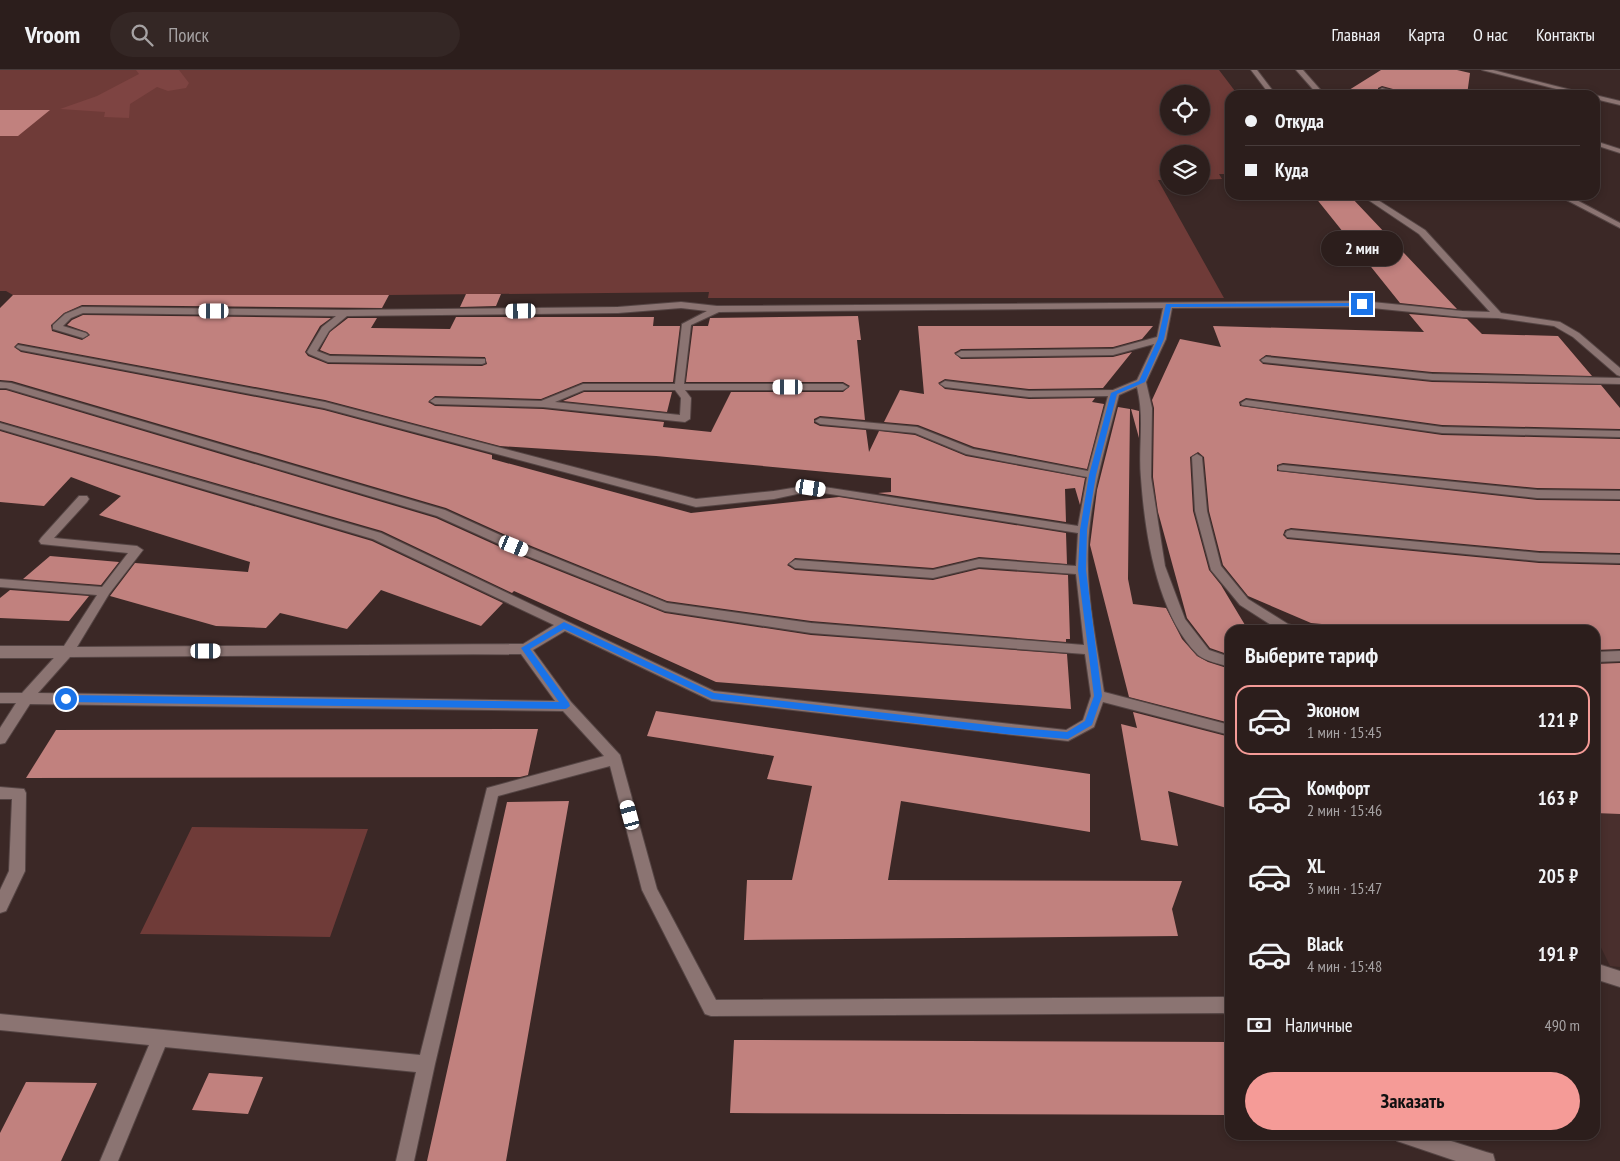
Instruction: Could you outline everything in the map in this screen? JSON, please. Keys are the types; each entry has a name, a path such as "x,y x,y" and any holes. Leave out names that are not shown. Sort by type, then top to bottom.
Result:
{"street":[{"path":"0,652 67,652"}],"lane":[{"path":"1254,70 1269,90"},
{"path":"1299,70 1317,90"},
{"path":"1485,70 1567,90"},
{"path":"1600,98 1620,103"},
{"path":"1600,145 1620,151"},
{"path":"1373,200 1422,232 1498,315"},
{"path":"1571,200 1620,226"},
{"path":"83,335 56,327 68,316 82,310 345,313 618,310 681,305 717,309 1362,304 1462,314 1498,315 1557,324 1576,335 1620,374"},
{"path":"1168,305 1161,339 1142,382 1147,408 1146,477 1159,566 1179,620 1204,653 1225,660"},
{"path":"435,401 543,404 685,419 686,398 679,388 688,324 717,309"},
{"path":"345,313 324,329 312,352 328,359 482,361"},
{"path":"961,354 1113,352 1161,339"},
{"path":"21,347 325,405 696,503 774,495 811,488 1084,530"},
{"path":"1266,360 1432,377 1620,381"},
{"path":"944,384 1029,394 1114,393 1142,382"},
{"path":"0,385 16,388 442,513 514,546 665,607 811,628 1092,650"},
{"path":"543,404 583,387 843,387"},
{"path":"0,426 376,536 712,696 1068,736 1089,723 1098,696 1082,570 1084,530 1092,475 1114,393"},
{"path":"1246,403 1442,430 1620,434"},
{"path":"820,421 918,430 970,452 1092,475"},
{"path":"1197,457 1201,511 1215,567 1244,602 1281,625"},
{"path":"1283,468 1537,494 1620,495"},
{"path":"0,739 26,698 67,652 104,592 137,550 45,541 83,499"},
{"path":"1291,534 1539,557 1620,559"},
{"path":"795,564 933,574 979,563 1082,570"},
{"path":"0,583 104,592"},
{"path":"67,652 525,648 564,625"},
{"path":"525,648 566,706 615,759 650,890 711,1008 1225,1006"},
{"path":"1600,657 1620,656"},
{"path":"1098,696 1225,729"},
{"path":"0,698 566,706"},
{"path":"405,1161 426,1064 492,792 615,759"},
{"path":"0,793 19,793 17,871 0,906"},
{"path":"1600,972 1620,979"},
{"path":"0,1022 426,1064"},
{"path":"109,1161 160,1039"},
{"path":"1419,1140 1486,1161"}],"shaded area":[{"path":"0,70 1219,70 1234,90 1225,90 1225,174 1219,174 1222,179 1210,180 1210,145 1160,145 1160,180 1158,180 1160,184 1160,195 1166,195 1224,298 708,298 709,292 389,295 13,295 6,291 0,291"},
{"path":"136,70 179,70 189,83 186,88 168,91 157,87 130,104 129,118 104,117 105,112 60,109 97,96 139,74"},
{"path":"1600,762 1620,763 1620,967 1610,966 1600,945"},
{"path":"192,827 368,829 330,937 140,934"}],"building":[{"path":"1381,70 1457,70 1470,73 1468,90 1397,90 1382,86 1378,90 1349,90"},
{"path":"0,110 50,110 18,136 0,136"},
{"path":"1317,200 1354,200 1457,309 1400,303"},
{"path":"466,294 501,294 496,306 460,307"},
{"path":"13,295 389,295 382,308 82,305 64,313 51,325 52,331 82,340 90,335 87,332 67,325 72,320 83,315 331,318 320,326 305,352 308,356 328,364 482,366 487,364 485,357 330,354 320,350 330,332 348,318 377,318 371,328 450,329 456,317 654,317 653,326 680,326 673,382 583,382 541,399 435,396 428,402 435,406 543,409 664,422 663,427 711,432 731,392 843,392 850,386 843,382 686,382 693,326 708,326 710,318 858,316 861,340 857,340 865,420 820,416 814,419 814,423 820,426 866,430 869,452 879,431 915,435 966,456 1085,478 1080,505 1075,488 1065,489 1066,522 878,493 891,492 891,478 656,456 500,446 325,400 18,343 14,347 21,352 324,410 492,455 492,459 691,513 839,497 1066,533 1067,564 979,557 933,568 795,558 787,565 795,570 933,580 979,569 1068,575 1070,639 1066,639 1066,642 811,621 667,601 519,541 446,508 12,381 0,380 0,308"},
{"path":"1409,314 1467,319 1482,334 1558,336 1592,376 1432,372 1266,355 1259,360 1263,364 1432,382 1601,385 1620,408 1620,429 1442,425 1246,398 1239,402 1240,406 1442,435 1620,439 1620,489 1537,488 1283,463 1277,465 1277,471 1537,500 1620,501 1620,553 1539,551 1291,528 1285,530 1283,535 1287,539 1539,563 1620,565 1620,649 1600,650 1600,625 1332,625 1311,623 1248,596 1223,565 1209,511 1204,457 1198,452 1190,457 1193,511 1209,570 1221,585 1245,625 1225,625 1225,653 1210,648 1187,618 1158,512 1153,477 1154,408 1152,400 1180,339 1221,347 1213,326 1424,332"},
{"path":"918,326 1153,326 1142,339 1113,347 961,349 954,353 961,359 1113,357 1132,352 1103,388 1029,389 945,379 938,383 945,389 1029,399 1095,398 1092,402 1104,404 1087,469 974,447 918,425 884,422 900,390 924,394"},
{"path":"0,390 6,390 436,518 509,551 665,613 811,635 1067,654 1071,709 716,682 514,591 512,593 382,531 0,421"},
{"path":"584,392 672,392 667,412 563,401"},
{"path":"1118,407 1130,409 1128,579 1133,604 1166,608 1182,639 1197,656 1225,667 1225,722 1129,697 1090,545 1097,490"},
{"path":"1131,409 1139,411 1139,438"},
{"path":"0,431 372,541 503,603 481,626 381,590 347,629 280,613 266,628 216,626 110,596 135,563 248,572 250,562 99,515 121,496 71,477 44,506 0,502"},
{"path":"50,556 119,562 101,585 23,579"},
{"path":"10,590 89,596 69,621 0,618 0,598"},
{"path":"1620,663 1620,814 1600,813 1600,664"},
{"path":"656,711 1090,774 1090,832 901,801 888,880 1182,881 1172,909 1178,936 744,940 747,880 792,880 812,786 767,779 774,756 647,736"},
{"path":"1133,712 1225,736 1225,808 1168,791 1178,846 1141,840 1121,724 1137,728"},
{"path":"538,729 528,775 520,777 26,778 56,730"},
{"path":"569,801 506,1161 427,1161 507,802"},
{"path":"734,1040 1225,1042 1225,1115 730,1113"},
{"path":"209,1073 263,1077 248,1114 192,1110"},
{"path":"26,1082 97,1083 61,1161 0,1161 0,1133"}],"route":[{"path":"66,699 566,706 525,648 564,625 712,696 1068,736 1089,723 1098,696 1082,570 1084,530 1092,475 1114,393 1142,382 1161,339 1168,305 1362,304"}]}
